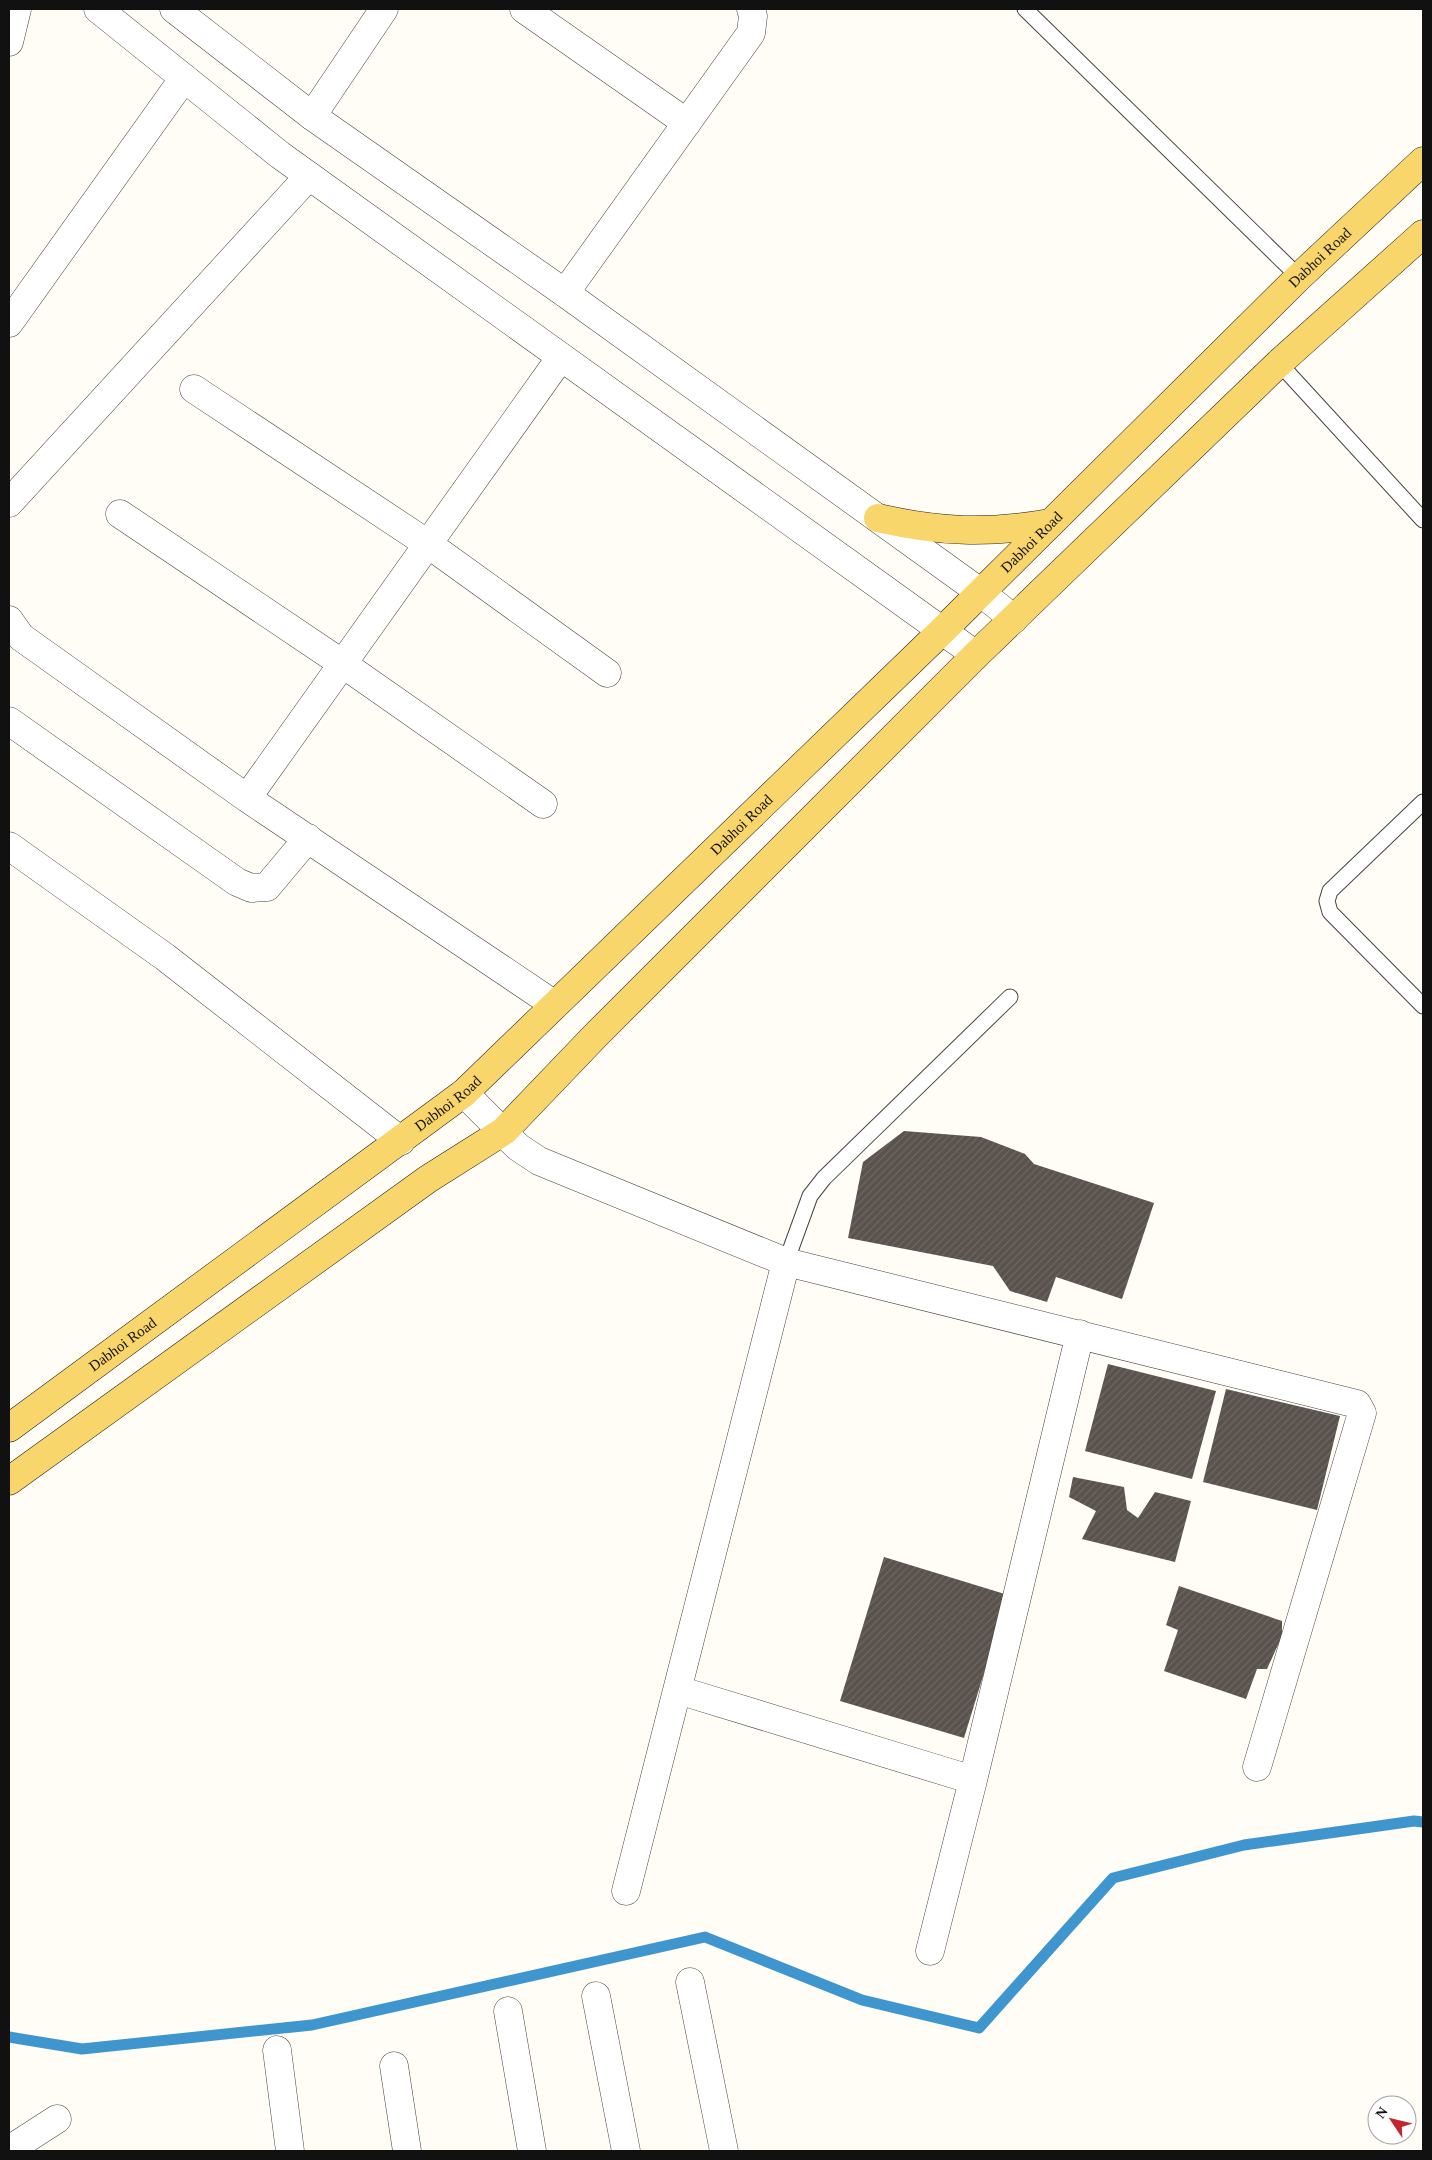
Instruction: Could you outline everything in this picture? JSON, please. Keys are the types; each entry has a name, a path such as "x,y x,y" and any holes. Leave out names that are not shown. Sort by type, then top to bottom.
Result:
{"main road":[{"name":"Dabhoi Road","path":"9,1428 464,1093 943,630 1299,277 1423,161"},
{"path":"11,1474 428,1179 504,1132 595,1036 976,655 1279,363 1423,234"},
{"path":"878,518 921,528 945,530 996,531 1050,523"}],"street":[{"path":"9,42 17,9"},
{"path":"98,9 309,176 976,655"},
{"path":"174,9 312,116 565,293 980,592 1014,619"},
{"path":"312,116 384,9"},
{"path":"524,9 687,123"},
{"path":"565,293 751,33 753,16 751,9"},
{"path":"9,323 184,78"},
{"path":"9,502 309,176"},
{"path":"247,798 561,357"},
{"path":"194,389 428,544 607,673"},
{"path":"120,514 343,664 543,804"},
{"path":"9,620 22,637 247,798 555,1005"},
{"path":"9,721 237,882 251,888 267,887 308,838"},
{"path":"9,846 165,958 401,1141"},
{"path":"464,1093 518,1147 539,1161 786,1262 1357,1404 1361,1408 1362,1413 1257,1767"},
{"path":"626,1891 786,1262"},
{"path":"930,1951 1080,1334"},
{"path":"678,1690 973,1780"},
{"path":"690,1982 724,2151"},
{"path":"596,1996 626,2151"},
{"path":"508,2011 532,2151"},
{"path":"277,2050 290,2151"},
{"path":"394,2066 407,2151"},
{"path":"9,2150 57,2118"}],"lane":[{"path":"1025,9 1299,277"},
{"path":"1279,363 1423,520"},
{"path":"1423,802 1330,891 1327,901 1330,912 1423,1006"},
{"path":"786,1262 810,1196 824,1178 1010,997"}],"building":[{"path":"904,1131 981,1137 1025,1154 1034,1164 1154,1203 1122,1299 1056,1277 1047,1302 1010,1291 993,1266 848,1238 863,1162"},
{"path":"1108,1364 1216,1391 1192,1479 1085,1451"},
{"path":"1226,1389 1340,1416 1317,1510 1203,1482"},
{"path":"1073,1477 1124,1487 1127,1510 1138,1518 1155,1492 1191,1501 1175,1562 1082,1539 1096,1511 1069,1497"},
{"path":"884,1557 1008,1595 964,1738 840,1701"},
{"path":"1179,1586 1282,1621 1282,1636 1267,1669 1257,1669 1246,1699 1164,1671 1178,1630 1166,1625"}],"waterway":[{"path":"9,2037 82,2049 312,2025 705,1937 862,2000 979,2028 1113,1878 1244,1845 1414,1821 1423,1822"}]}
